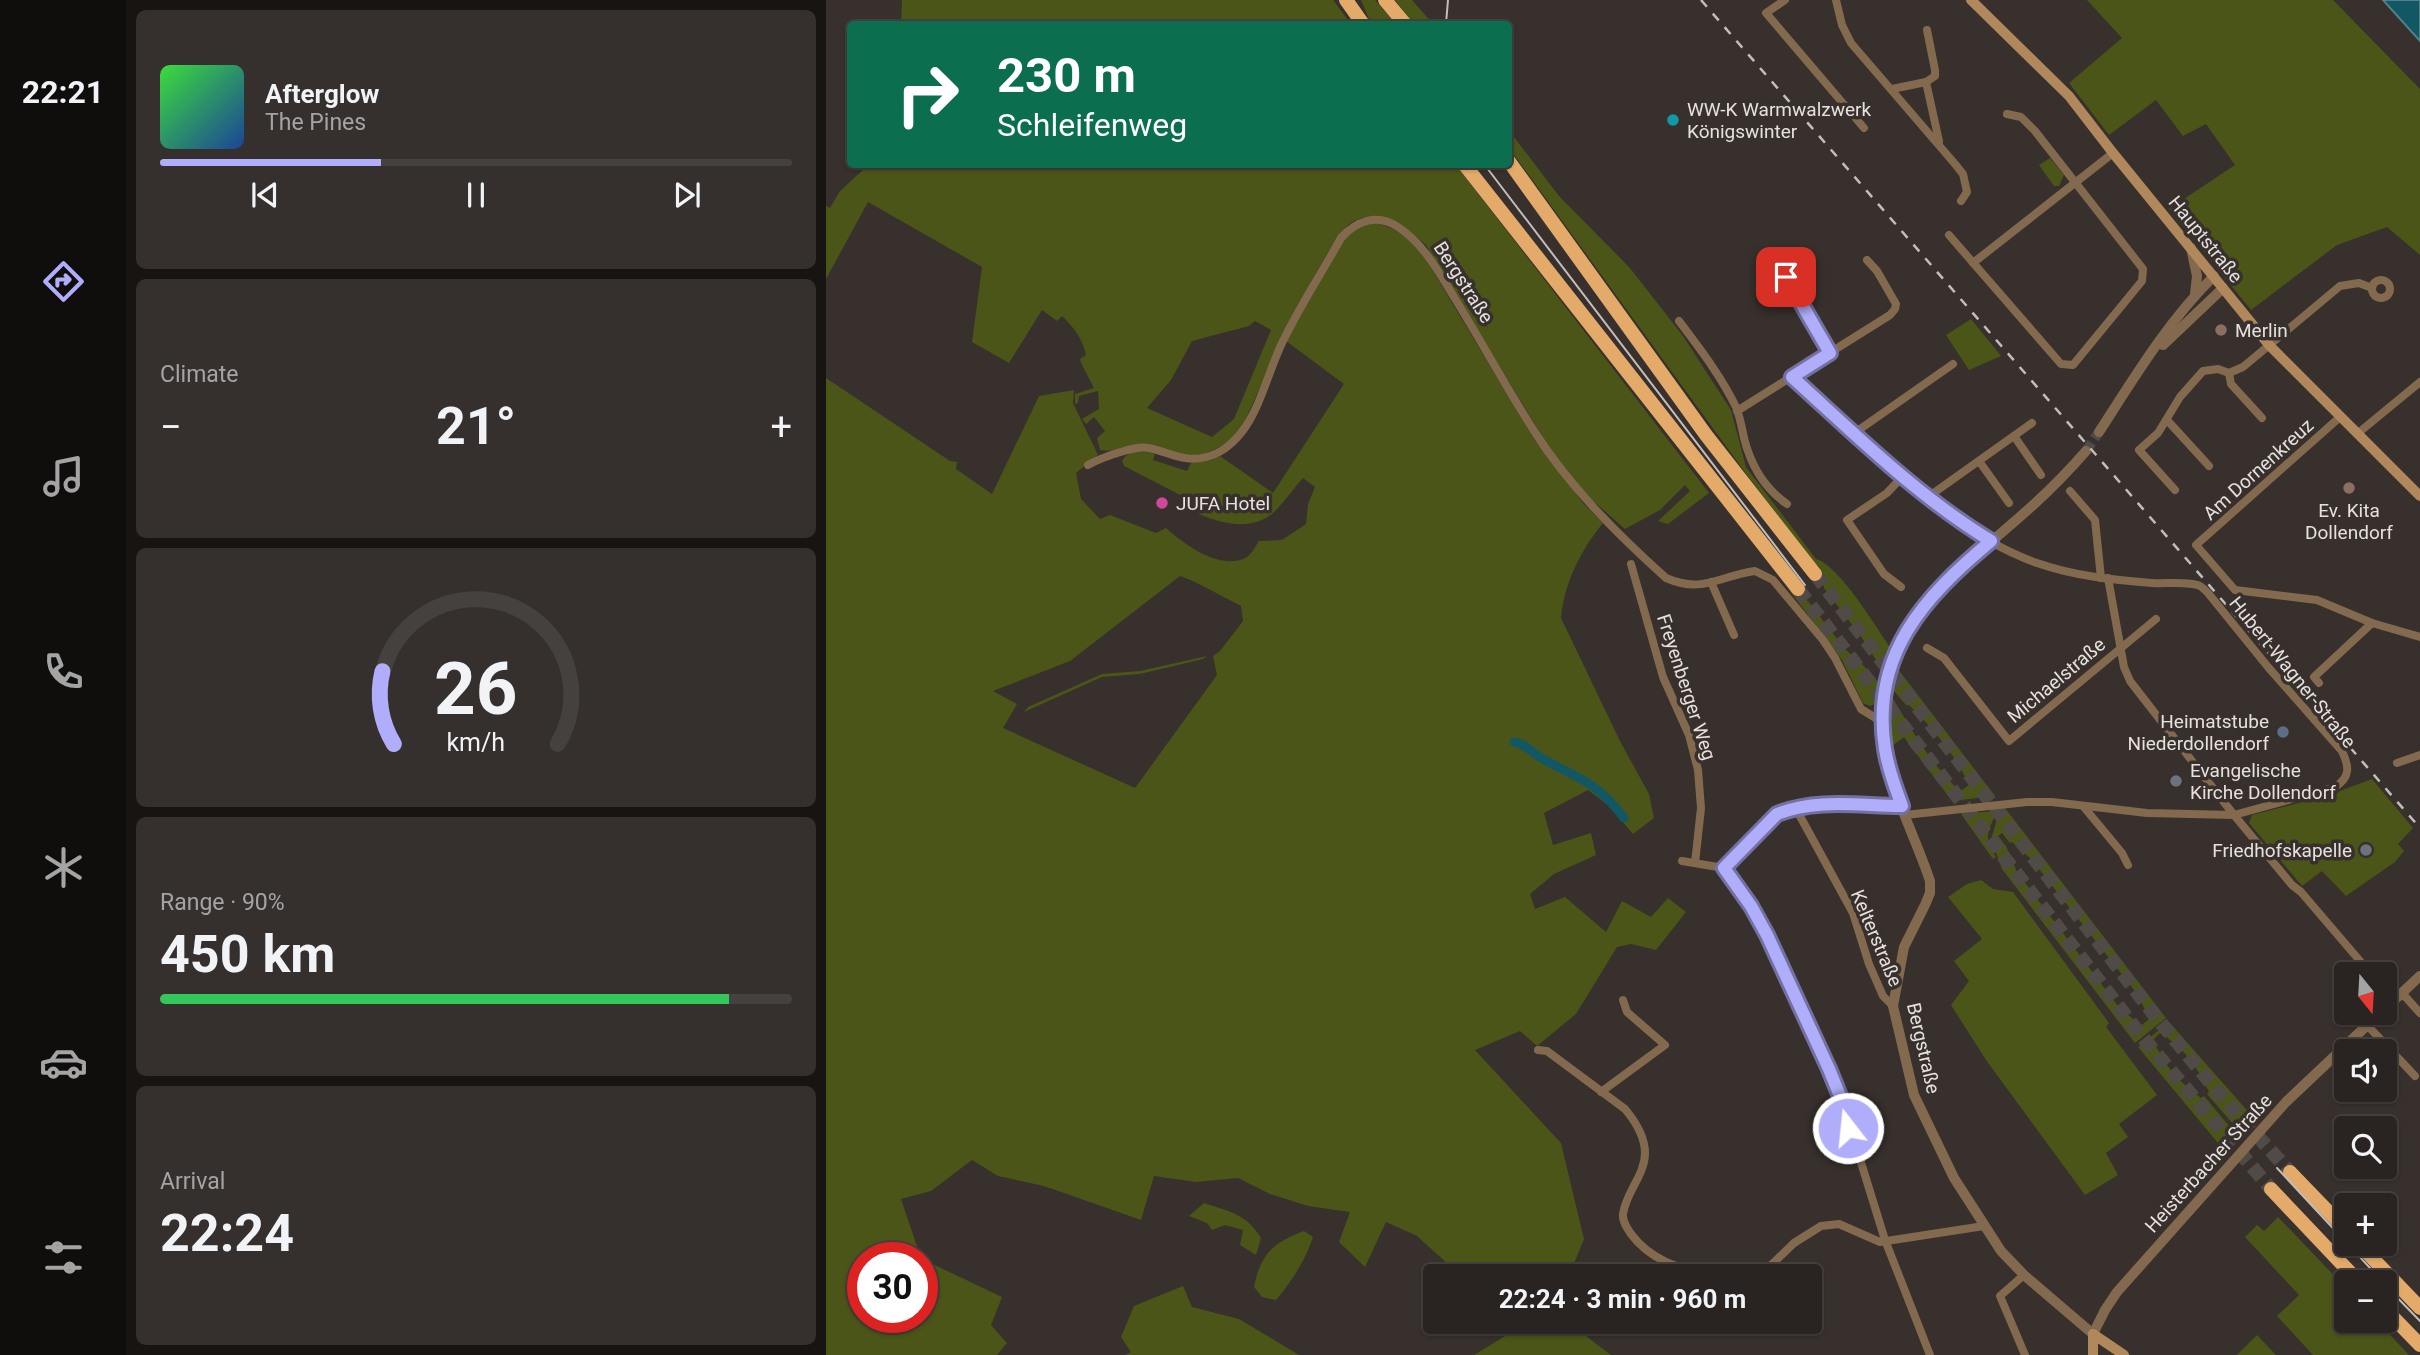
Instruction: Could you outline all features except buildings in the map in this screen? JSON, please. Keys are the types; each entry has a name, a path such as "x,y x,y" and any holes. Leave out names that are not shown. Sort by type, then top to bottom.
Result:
{"highway":[{"path":"1385,0 1402,21"},
{"path":"1350,6 1361,21"},
{"path":"1512,166 1706,435 1815,574"},
{"path":"1467,168 1798,589"},
{"path":"2290,1172 2334,1218"},
{"path":"2271,1189 2348,1270"},
{"path":"2370,1256 2420,1308"},
{"path":"2397,1321 2420,1345"}],"main road":[{"name":"Hauptstraße","path":"1972,0 2069,96 2270,346 2420,496"},
{"path":"2093,1334 2121,1353"},
{"name":"Heisterbacher Straße","path":"2092,1355 2093,1334"},
{"path":"2101,1355 2121,1353"}],"street":[{"path":"1785,0 1766,13 1864,128"},
{"path":"1836,0 1842,25 1851,43 1963,174 1967,192 1961,201"},
{"path":"1892,89 1926,82 1935,76 1927,30"},
{"path":"1926,82 1940,145"},
{"path":"1949,235 2061,364 2073,365 2144,276 2143,269 2035,131 2021,117 2007,114"},
{"path":"1973,263 2113,153"},
{"name":"Bergstraße","path":"1088,466 1139,447 1171,456 1198,459 1220,452 1242,432 1283,341 1341,238 1362,222 1377,220 1396,226 1424,249 1535,432 1584,498 1666,578 1682,585 1696,586 1755,571 1773,580 1823,640 1861,709 1882,722"},
{"path":"2191,247 2197,276 2194,295"},
{"path":"1737,411 1891,315 1896,304 1877,271 1867,260"},
{"path":"1781,267 1830,353"},
{"path":"2099,432 2194,295 2214,276"},
{"path":"2175,490 2139,450 2158,433 2180,397 2203,371 2218,369 2229,373 2253,361 2340,286 2359,283 2372,288"},
{"path":"2147,360 2224,288"},
{"path":"1679,321 1723,383 1737,411 1750,457 1762,481 1773,495 1787,504"},
{"path":"1853,434 1953,364"},
{"path":"2229,373 2231,384 2262,418"},
{"path":"1792,377 1902,477 1959,521 1991,541 2034,562 2058,570 2104,578"},
{"path":"2357,434 2420,382"},
{"name":"Am Dornenkreuz","path":"2340,417 2196,545 2235,590 2317,600 2372,623"},
{"path":"2167,420 2209,466"},
{"path":"1928,497 2032,423"},
{"path":"2014,436 2041,475"},
{"name":"Bergstraße","path":"2086,451 2043,496 1953,574 1917,613 1908,626 1891,667 1882,722 1888,762 1930,881 1930,893 1904,947 1893,1006 1908,1074 1923,1118 1954,1178 2001,1251 2024,1275 2093,1334"},
{"path":"1979,460 2009,503"},
{"path":"1901,587 1884,574 1847,520 1887,494 1902,477"},
{"path":"2070,491 2095,520 2104,578 2124,667 2130,681 2234,816 2361,962"},
{"name":"Freyenberger Weg","path":"1632,564 1663,677 1689,735 1698,770 1701,808 1695,863"},
{"name":"Hubert-Wagner-Straße","path":"2104,578 2199,585 2342,751 2349,765 2343,783 2234,816"},
{"path":"1711,582 1734,635"},
{"name":"Michaelstraße","path":"1927,648 1944,658 2009,741 2156,618"},
{"path":"2319,683 2314,677 2372,623 2420,637"},
{"path":"2397,763 2420,755"},
{"path":"1724,868 1777,814 1795,807 1862,804 1904,810 2027,802 2147,813 2234,816"},
{"path":"2083,806 2122,853 2128,865"},
{"name":"Kelterstraße","path":"1795,807 1853,913 1869,964 1883,996 1893,1006"},
{"path":"1682,861 1724,868 1751,906 1767,935 1842,1101 1885,1241 1930,1355"},
{"path":"2420,976 2398,997 2420,1013"},
{"path":"1601,1092 1665,1045 1627,1012 1623,1000"},
{"name":"Heisterbacher Straße","path":"2093,1334 2117,1292 2151,1252 2286,1102 2366,1026"},
{"path":"2368,1026 2415,1076"},
{"path":"1538,1050 1547,1051 1625,1109 1644,1142 1643,1167 1631,1190 1623,1215 1625,1226 1641,1247 1661,1261 1671,1264"},
{"path":"1964,1229 1977,1214"},
{"path":"1772,1264 1794,1243 1821,1226 1839,1224 1880,1242 1984,1226"},
{"path":"2024,1275 2000,1296 2025,1355"}],"green space":[{"path":"902,0 1333,0 1349,21 901,21"},
{"path":"1361,0 1375,0 1393,21 1370,21"},
{"path":"1395,0 1412,0 1430,21 1412,21"},
{"path":"2087,0 2333,0 2420,89 2420,255 2387,227 2337,245 2251,310 2169,209 2235,165 2206,124 2183,136 2156,100 2109,135 2069,83 2122,38"},
{"path":"1512,134 1559,196 1630,268 1683,336 1731,410 1746,467 1816,559 1835,572 1846,584 1890,647 1883,671 1860,635 1824,588 1819,566 1817,567 1512,152"},
{"path":"2050,158 2064,175 2059,186 2054,186 2039,165"},
{"path":"864,168 1458,168 1709,493 1668,524 1658,521 1690,491 1685,485 1660,510 1625,529 1583,492 1548,446 1426,245 1393,222 1374,217 1354,221 1342,232 1327,254 1276,352 1240,432 1216,449 1199,455 1180,454 1147,444 1117,450 1100,450 1097,438 1105,431 1094,417 1086,424 1082,419 1099,409 1098,391 1079,396 1078,403 1075,404 1075,394 1094,388 1080,359 1086,355 1083,344 1062,316 1057,321 1042,310 1009,363 972,342 982,267 868,202 826,279 826,206 830,208 840,191","holes":["1255,321 1271,330 1234,419 1212,437 1147,408 1171,380 1192,341 1249,326"]},
{"path":"1374,223 1394,229 1421,251 1532,436 1583,503 1603,523 1575,568 1566,592 1561,618 1620,741 1649,794 1654,818 1633,834 1609,806 1588,790 1544,813 1553,845 1591,833 1596,855 1554,874 1530,894 1535,909 1565,897 1606,932 1622,901 1651,917 1668,898 1686,912 1656,950 1631,944 1617,947 1576,1014 1537,1046 1520,1031 1475,1050 1561,1143 1584,1239 1574,1264 1448,1264 1417,1236 1386,1222 1365,1267 1339,1242 1350,1212 1308,1206 1270,1194 1238,1178 1196,1182 1154,1176 1141,1220 1044,1186 998,1176 972,1160 931,1191 901,1199 916,1242 847,1242 847,1333 938,1333 938,1267 1002,1297 991,1325 1007,1343 997,1355 826,1355 826,378 950,461 957,462 956,469 992,494 1039,396 1074,390 1073,403 1098,455 1076,473 1081,499 1100,519 1110,515 1156,533 1166,528 1203,554 1224,561 1235,561 1251,553 1259,541 1282,540 1306,524 1308,504 1315,487 1303,478 1265,519 1246,524 1227,523 1199,514 1190,500 1124,466 1122,461 1132,452 1146,452 1155,454 1153,460 1187,471 1191,463 1220,456 1273,493 1344,384 1286,341 1343,241 1355,228","holes":["1180,576 1241,606 1243,621 1213,656 1217,675 1135,788 1003,728 1017,704 993,691 1070,661"]},
{"path":"1971,319 2001,356 1969,370 1946,335"},
{"path":"1789,590 1808,601 1844,648 1879,683 1875,704 1870,706 1863,703 1842,660"},
{"path":"1207,656 1140,674 1102,677 1024,712 1028,707 1102,674 1140,671"},
{"path":"1898,669 1995,796 1952,801 1904,737 1892,746 1892,697 1940,769 1960,791 1969,785 1943,742 1893,690"},
{"path":"2372,779 2413,828 2398,844 2404,851 2395,862 2346,896 2322,871 2302,886 2249,823 2252,815 2329,795"},
{"path":"2005,808 2166,1018 2135,1043 2002,869 1991,839 2000,810","holes":["2002,833 2032,860 2138,995 2149,1019 2142,1025 2121,1010 2017,872 2006,846 1998,836"]},
{"path":"1997,811 1988,834 1989,844 1996,857 1993,859 1961,814"},
{"path":"1981,880 1993,889 2013,892 2109,1023 2106,1027 2157,1095 2119,1124 2128,1137 2106,1153 2118,1175 2085,1195 1986,1060 1951,1005 1969,981 1954,961 1982,939 1948,897 1967,884"},
{"path":"2169,1022 2253,1117 2229,1147 2227,1145 2223,1149 2138,1047","holes":["2160,1033 2195,1066 2209,1092 2207,1094 2233,1124 2230,1127 2204,1096 2201,1098 2193,1092 2162,1058 2153,1040"]},
{"path":"1204,1203 1236,1214 1256,1230 1261,1238 1256,1255 1240,1245 1243,1230 1225,1225 1212,1230 1207,1223 1189,1216"},
{"path":"2278,1217 2334,1275 2334,1333 2388,1333 2409,1355 2313,1355 2277,1316 2299,1295 2245,1237 2257,1225 2264,1231"},
{"path":"1304,1231 1313,1237 1293,1278 1276,1300 1262,1297 1254,1287 1265,1258 1284,1240"},
{"path":"1183,1286 1192,1307 1239,1319 1299,1355 1125,1355 1131,1352 1121,1337 1134,1306"},
{"path":"1583,1334 1611,1355 1474,1355 1507,1335"},
{"path":"2257,1335 2276,1355 2237,1355"}],"water":[{"path":"2383,0 2420,0 2420,41"}],"waterway":[{"path":"1514,742 1522,744 1539,757 1596,789 1624,818"}],"tunnel":[{"path":"2086,451 2099,432"},
{"path":"1815,574 2156,1017 2224,1099 2290,1172"},
{"path":"1798,589 2139,1033 2271,1189"}],"tram line":[{"path":"1446,21 1448,0"},
{"path":"1487,168 1805,585"},
{"path":"2277,1168 2372,1270"},
{"path":"2397,1297 2420,1321"}],"railway":[{"path":"1701,0 2420,828"}],"place":[{"name":"WW-K Warmwalzwerk Königswinter","path":"1673,120"},
{"name":"Merlin","path":"2221,330"},
{"name":"Ev. Kita Dollendorf","path":"2349,488"},
{"name":"JUFA Hotel","path":"1162,503"},
{"name":"Heimatstube Niederdollendorf","path":"2283,732"},
{"name":"Evangelische Kirche Dollendorf","path":"2176,781"},
{"name":"Friedhofskapelle","path":"2366,850"}],"route":[{"path":"1786,277 1830,353 1792,377 1902,477 1959,521 1991,541 1953,574 1917,613 1908,626 1891,667 1882,722 1890,773 1902,806 1822,805 1785,810 1777,814 1724,868 1751,906 1767,935 1829,1069 1842,1101 1848,1128"}]}
